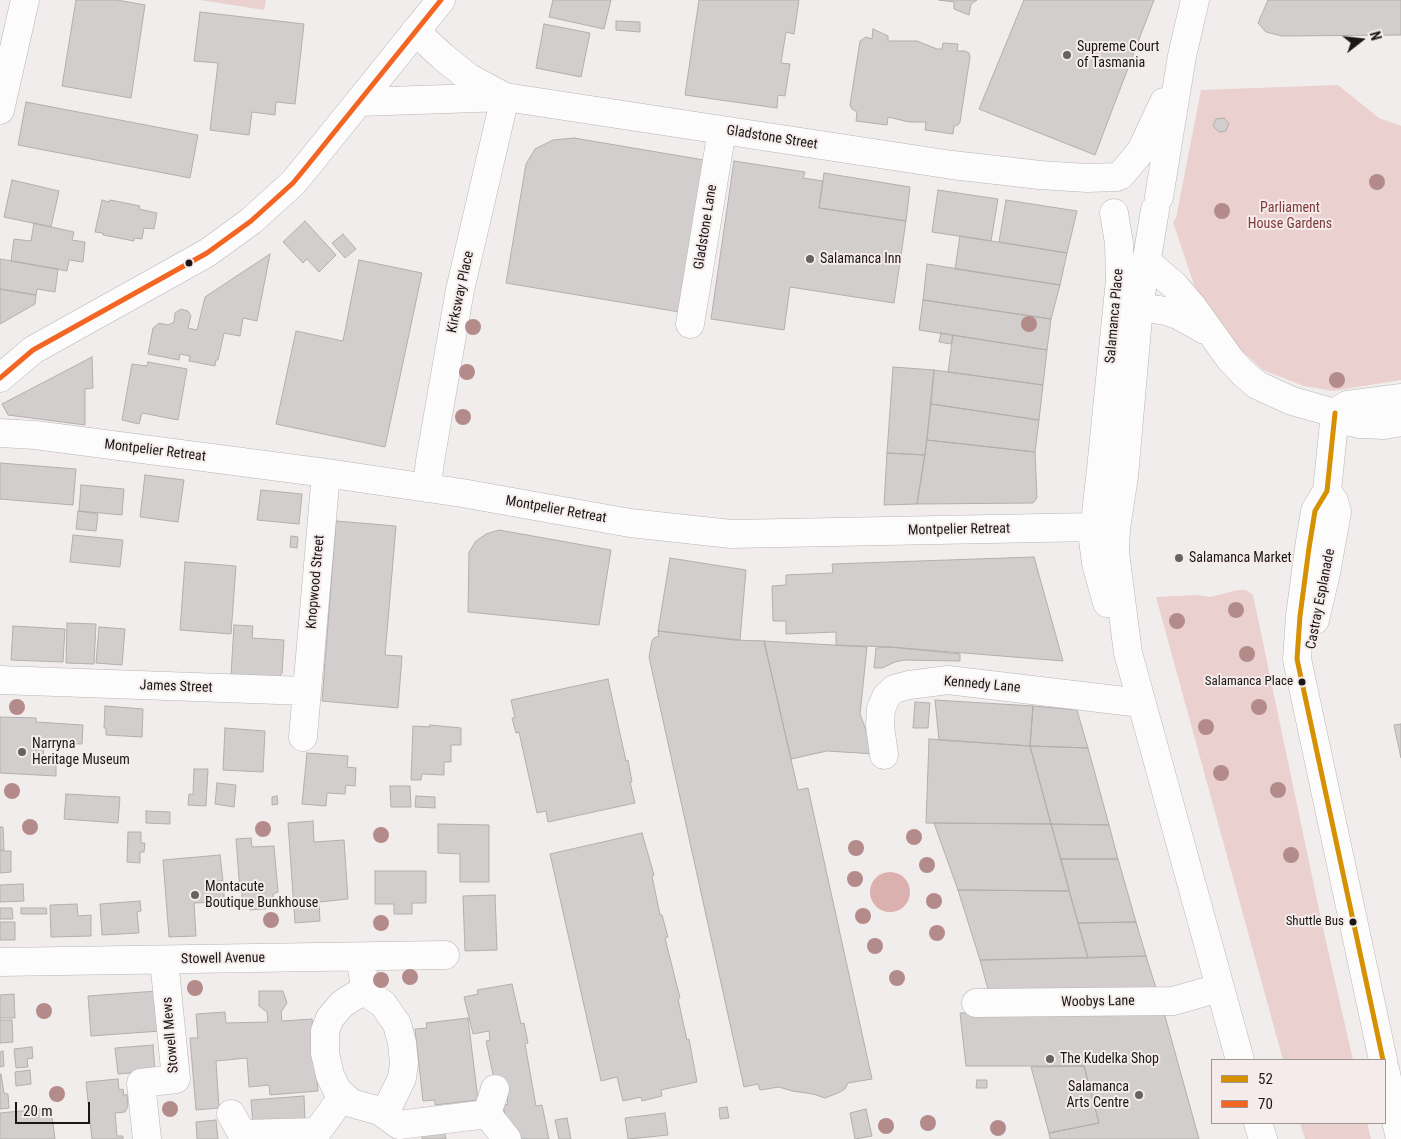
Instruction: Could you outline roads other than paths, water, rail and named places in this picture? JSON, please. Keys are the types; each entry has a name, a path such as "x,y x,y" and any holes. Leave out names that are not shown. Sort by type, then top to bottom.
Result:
{"street":[{"path":"0,110 25,0"},
{"path":"0,378 33,350 207,253 251,221 293,183 441,0"},
{"name":"Salamanca Place","path":"1195,0 1182,56 1147,262 1129,305 1101,469 1105,528 1093,548 1106,601 1128,653 1240,1059"},
{"name":"Gladstone Street","path":"415,31 468,77 505,97 526,102 952,165 1040,175 1090,178 1119,176"},
{"name":"Salamanca Place","path":"1119,176 1136,160 1145,145 1182,56"},
{"name":"Gladstone Street","path":"359,102 505,97"},
{"name":"Kirksway Place","path":"427,488 460,290 505,97"},
{"name":"Gladstone Lane","path":"690,324 698,231 722,130"},
{"path":"1134,171 1146,175 1156,184 1157,203 1150,216 1135,222 1127,221 1112,210 1109,195 1110,188 1119,176 1134,171"},
{"name":"Gladstone Street","path":"1040,175 1087,191 1112,210"},
{"name":"Salamanca Place","path":"1112,210 1118,227 1120,252 1129,305"},
{"path":"1147,262 1175,286 1243,373 1257,385 1292,401 1335,413 1346,421 1360,424 1384,425 1401,422"},
{"path":"1129,305 1166,311 1178,315 1210,333"},
{"path":"0,356 33,350"},
{"path":"1335,413 1347,405 1401,398"},
{"name":"Castray Esplanade","path":"1335,413 1327,492 1334,501 1337,512 1313,631 1308,709 1383,1059"},
{"name":"Montpelier Retreat","path":"0,433 35,435 326,473 462,493 630,523 731,534 1105,528"},
{"name":"Knopwood Street","path":"306,691 326,473"},
{"name":"James Street","path":"0,680 306,691"},
{"name":"Kennedy Lane","path":"884,755 880,726 881,710 886,697 894,689 910,684 948,680 1141,703"},
{"path":"302,737 306,691"},
{"name":"Stowell Avenue","path":"0,962 445,955"},
{"path":"360,957 366,992 383,1004 391,1015 397,1024 402,1043 404,1063 402,1078 389,1105 380,1111"},
{"name":"Stowell Mews","path":"147,1139 141,1083 176,1080 164,960"},
{"name":"Woobys Lane","path":"976,1003 1173,1001 1219,988"},
{"path":"366,992 356,995 342,1004 330,1018 325,1031 325,1053 336,1090 356,1105 380,1111 399,1125 491,1101 507,1139"},
{"path":"1386,1075 1400,1139"},
{"path":"231,1114 242,1134 317,1132 344,1096"},
{"path":"1258,1124 1263,1139"}],"place":[{"name":"Supreme Court of Tasmania","path":"1067,55"},
{"name":"Salamanca Inn","path":"810,259"},
{"name":"Salamanca Market","path":"1179,558"},
{"name":"Salamanca Place","path":"1302,682"},
{"name":"Narryna Heritage Museum","path":"22,752"},
{"name":"Montacute Boutique Bunkhouse","path":"195,895"},
{"name":"Shuttle Bus","path":"1353,922"},
{"name":"The Kudelka Shop","path":"1050,1059"},
{"name":"Salamanca Arts Centre","path":"1139,1095"}],"park label":[{"name":"Parliament House Gardens","path":"1290,216"}]}
